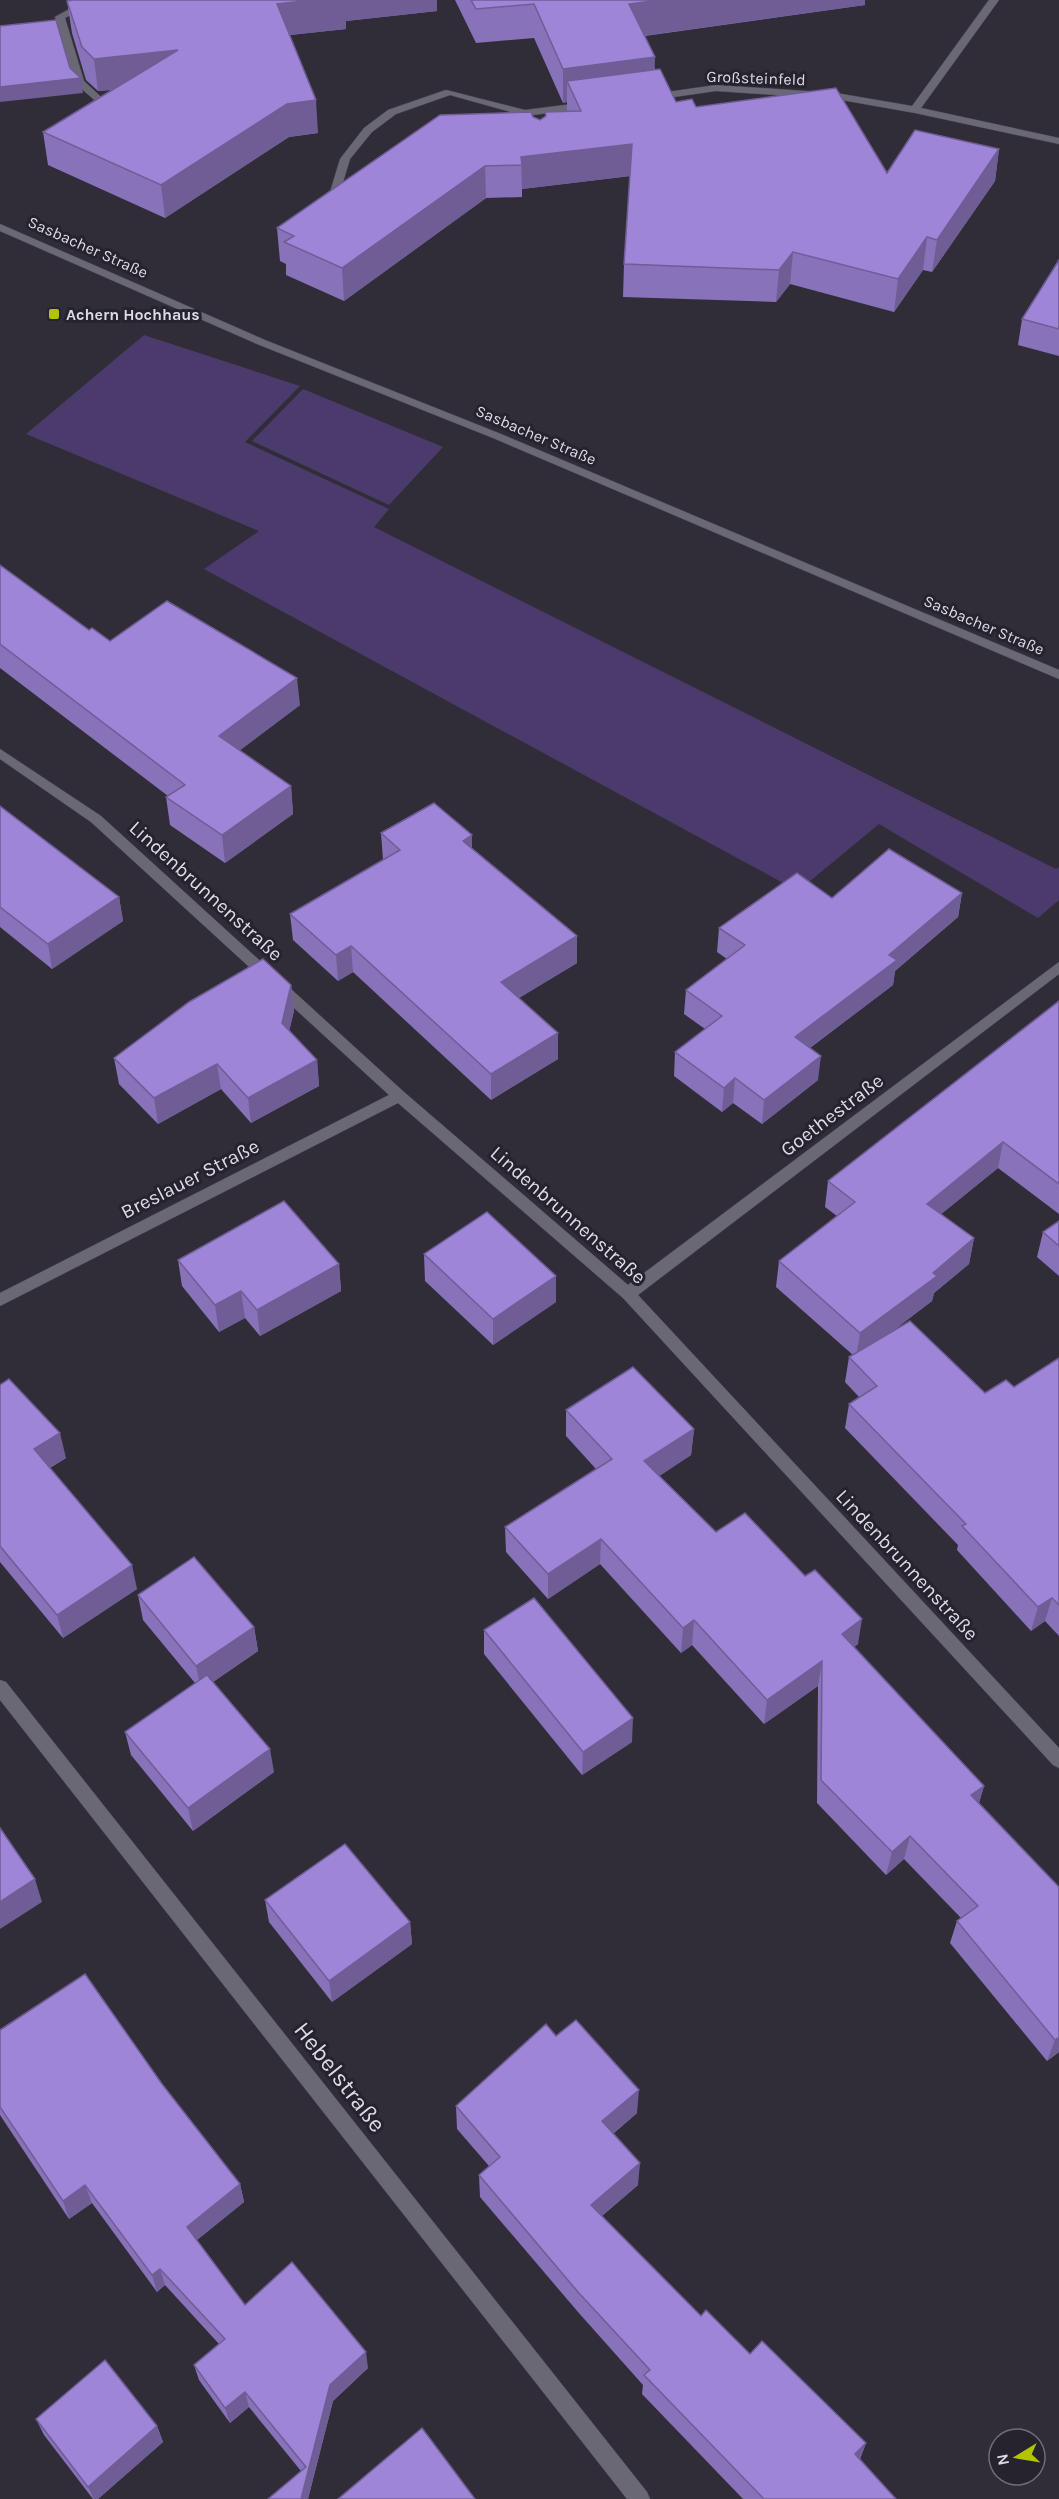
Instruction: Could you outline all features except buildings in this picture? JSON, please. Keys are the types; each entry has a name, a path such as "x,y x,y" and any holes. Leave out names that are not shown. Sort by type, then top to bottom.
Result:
{"street":[{"path":"94,0 60,17 79,82 110,111"},
{"path":"915,110 994,0"},
{"name":"Großsteinfeld","path":"638,99 716,88 836,96 915,110 1059,141"},
{"path":"335,192 345,159 368,130 392,112 450,92 527,117 604,103"},
{"name":"Sasbacher Straße","path":"0,227 261,342 497,436 1059,675"},
{"name":"Lindenbrunnenstraße","path":"0,753 96,819 399,1096 628,1293 1059,1760"},
{"name":"Goethestraße","path":"628,1293 1059,967"},
{"name":"Breslauer Straße","path":"0,1300 399,1096"},
{"name":"Hebelstraße","path":"0,1687 640,2499"}],"shaded area":[{"path":"144,335 300,386 245,442 389,509 374,527 1056,869 1059,867 1059,900 1038,918 879,824 798,891 204,569 259,531 26,434"},
{"path":"303,389 443,447 389,505 252,441"}],"place":[{"name":"Achern Hochhaus","path":"54,314"}]}
